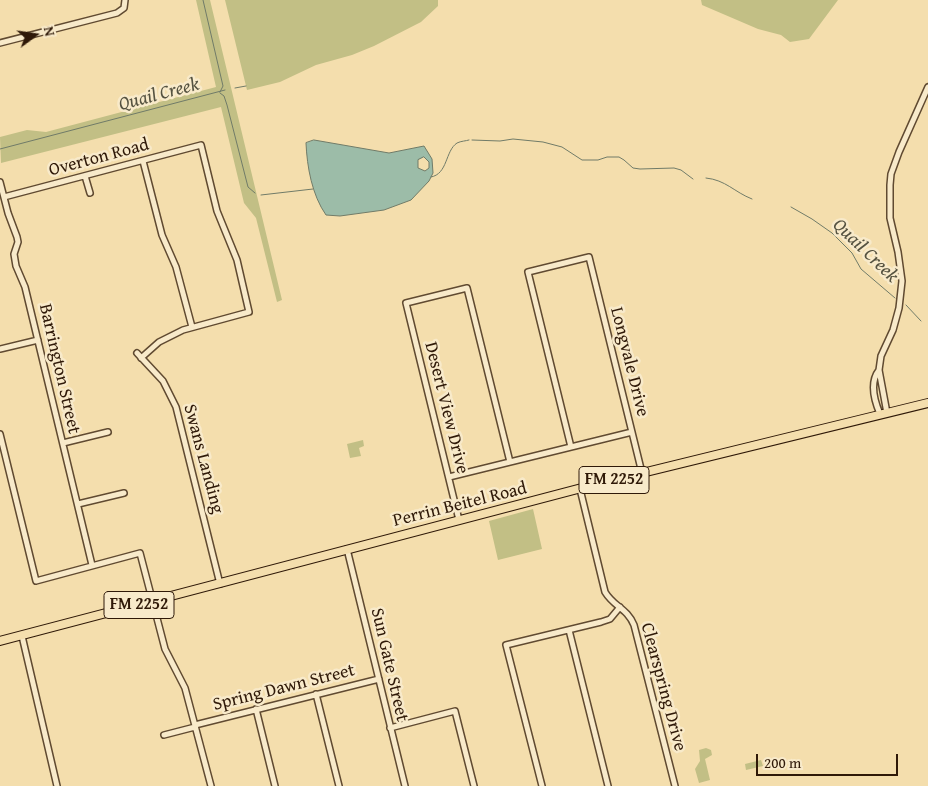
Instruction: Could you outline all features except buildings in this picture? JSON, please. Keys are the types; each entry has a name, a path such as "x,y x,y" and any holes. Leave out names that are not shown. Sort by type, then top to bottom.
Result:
{"main road":[{"name":"Perrin Beitel Road","path":"0,642 642,473 928,403"}],"street":[{"path":"0,43 117,13 122,11 125,2"},
{"path":"883,413 876,404 873,380 879,370 881,356 896,319 902,281 890,218 891,174 928,87"},
{"name":"Overton Road","path":"4,197 201,145 217,211 237,260 249,312 192,327"},
{"path":"141,358 153,347 170,336 192,327 176,267 162,234 143,161"},
{"path":"85,176 90,193"},
{"name":"Barrington Street","path":"0,182 18,242 14,254 16,266 25,287 92,565"},
{"name":"Longvale Drive","path":"571,447 528,272 589,257 642,473"},
{"name":"Desert View Drive","path":"460,520 406,303 467,288 510,462"},
{"path":"0,349 38,340"},
{"name":"Swans Landing","path":"137,353 163,382 176,407 220,584"},
{"path":"63,443 108,432"},
{"path":"449,477 632,432"},
{"path":"0,434 36,581 140,553 166,649 185,688 211,786"},
{"name":"Clearspring Drive","path":"580,489 603,587 608,597 630,615 634,625 675,786"},
{"path":"78,504 124,493"},
{"name":"Sun Gate Street","path":"347,550 405,786"},
{"path":"542,786 506,646 610,619 620,607"},
{"path":"569,630 608,786"},
{"path":"22,636 57,786"},
{"name":"Spring Dawn Street","path":"164,734 379,679"},
{"path":"316,694 339,786"},
{"path":"256,709 275,786"},
{"path":"390,728 455,711 474,786"}],"shaded area":[{"path":"196,0 210,0 282,300 277,302 256,218 244,203 221,107 1,163 0,137 27,130 46,132 216,87"},
{"path":"225,0 438,0 438,6 421,22 374,46 352,55 316,65 280,82 247,90"},
{"path":"701,0 838,0 809,39 790,42 781,35 758,29 702,5"},
{"path":"314,140 389,153 424,146 432,159 433,173 429,181 411,200 384,210 340,216 326,215 317,199 311,180 306,143","holes":["424,157 429,162 429,168 425,171 418,168 418,160"]},
{"path":"363,440 364,446 359,448 361,456 350,458 347,444"},
{"path":"533,509 542,549 498,560 489,521"},
{"path":"706,748 711,750 712,755 705,759 710,780 699,783 695,769 700,761 699,750"},
{"path":"761,760 763,766 746,770 745,764"}],"waterway":[{"path":"203,0 223,86 220,92"},
{"path":"235,88 246,86"},
{"name":"Quail Creek","path":"0,149 225,90"},
{"name":"Quail Creek","path":"220,93 224,96 227,105 248,187 255,193"},
{"name":"Quail Creek","path":"472,140 500,141 513,139 543,142 562,147 582,160 619,157 633,168 674,168 681,170 693,179"},
{"name":"Quail Creek","path":"431,177 441,172 450,151 457,143 469,140"},
{"name":"Quail Creek","path":"706,178 719,181 752,199"},
{"name":"Quail Creek","path":"261,195 313,189"},
{"name":"Quail Creek","path":"791,207 832,233 852,253 861,269 895,298"},
{"name":"Quail Creek","path":"906,305 921,321"}]}
